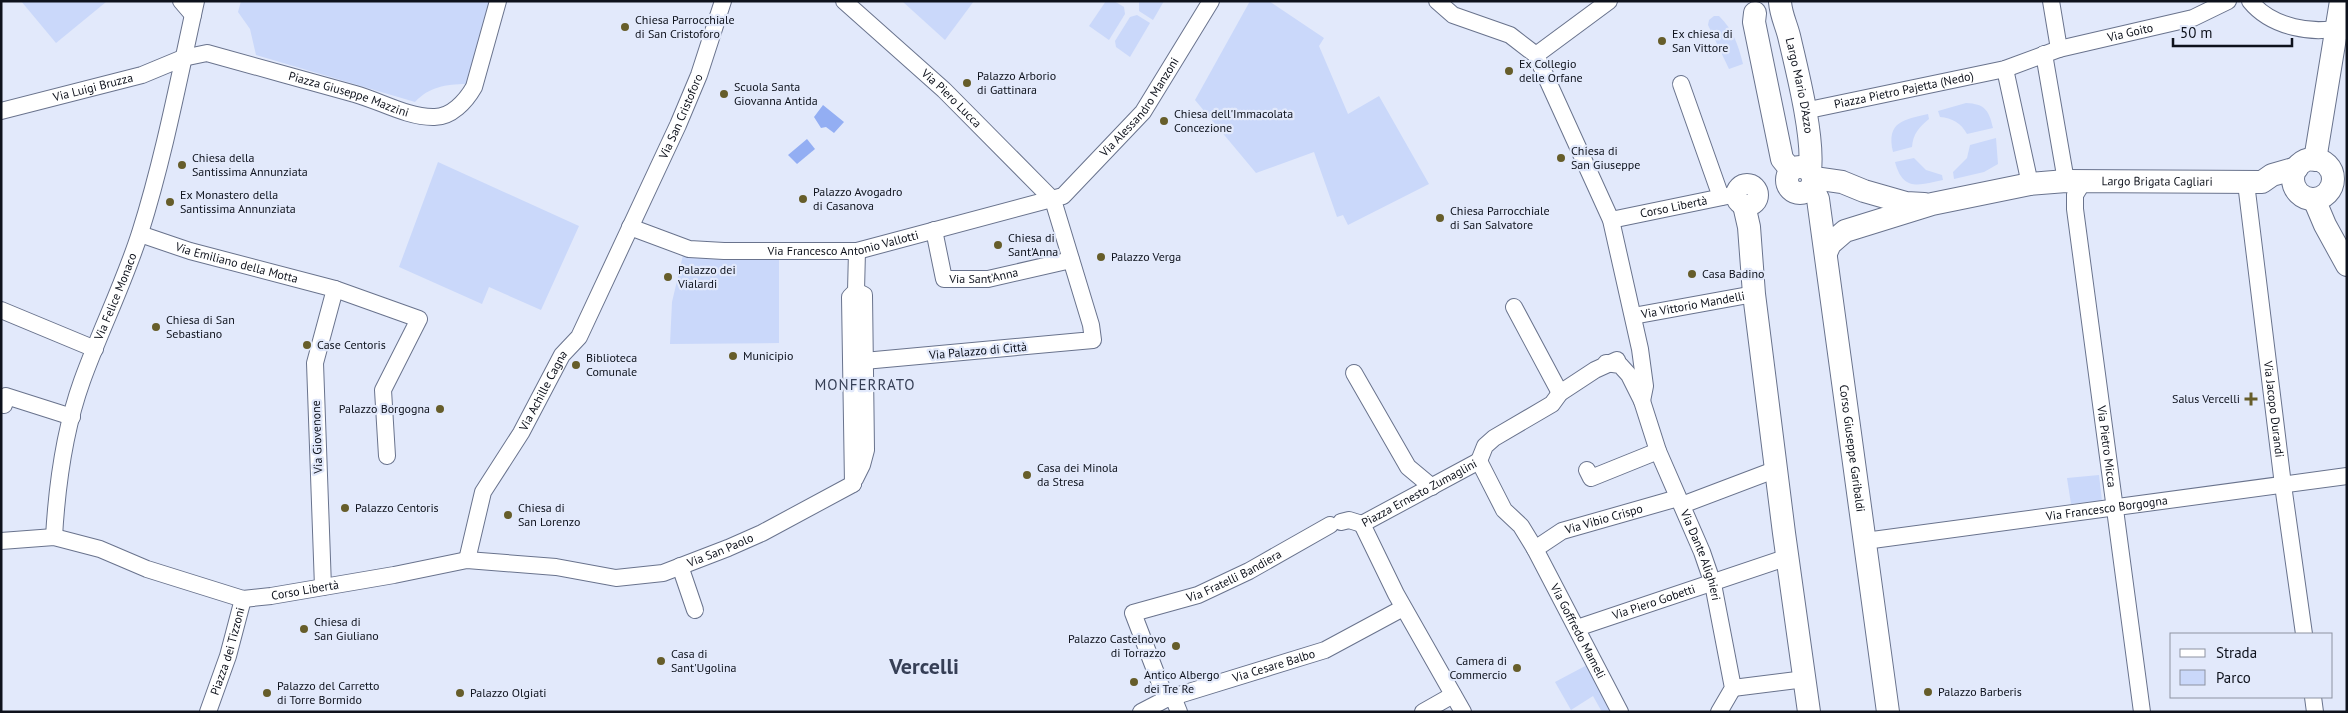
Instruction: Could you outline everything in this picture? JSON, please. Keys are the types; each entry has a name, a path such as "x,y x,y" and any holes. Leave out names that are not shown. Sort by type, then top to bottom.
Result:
{"main road":[{"path":"2341,1 2341,27 2306,164 2293,179 2325,225 2347,265"},
{"name":"Largo Mario D'Azzo","path":"1747,7 1769,12 1780,2"},
{"name":"Largo Mario D'Azzo","path":"1747,7 1754,22 1782,159 1803,178 1811,158 1789,34 1781,13 1780,2"},
{"path":"2325,163 2340,184 2323,197 2274,190 2254,182 2272,174 2306,164 2325,163"},
{"path":"1809,712 1754,294 1749,227 1740,197 1803,178 1842,182 1906,204 1932,204"},
{"name":"Corso Giuseppe Garibaldi","path":"1803,178 1818,199 1888,712"},
{"path":"1826,253 1830,244 1845,231 1932,204 2030,184 2074,182"},
{"name":"Largo Brigata Cagliari","path":"2074,182 2254,182"}],"street":[{"path":"181,1 194,8 183,58"},
{"name":"Piazza Giuseppe Mazzini","path":"183,58 207,53 357,94 414,114 434,117 447,114 457,107 467,99 474,87 498,1"},
{"name":"Via San Cristoforo","path":"630,227 696,83 723,1"},
{"name":"Via Piero Lucca","path":"844,1 944,90 1053,200"},
{"name":"Via Alessandro Manzoni","path":"1053,200 1063,196 1143,112 1211,1"},
{"path":"1437,1 1453,15 1510,35 1536,55 1609,1"},
{"path":"2051,1 2051,52 2074,182"},
{"name":"Via Goito","path":"2051,52 2193,18 2228,1"},
{"path":"2248,2 2257,11 2286,25 2324,31 2341,27"},
{"name":"Piazza Pietro Pajetta (Nedo)","path":"1804,111 2005,69 2051,52"},
{"name":"Via Dante Alighieri","path":"1536,55 1611,220 1640,350 1644,386 1642,402"},
{"name":"Via Luigi Bruzza","path":"1,111 142,75 183,58"},
{"name":"Via Felice Monaco","path":"54,536 56,493 62,456 72,417 82,382 140,234 183,58"},
{"path":"2005,69 2030,184"},
{"path":"1681,84 1740,197"},
{"name":"Via Pietro Micca","path":"2074,182 2075,210 2142,712"},
{"name":"Via Jacopo Durandi","path":"2254,182 2283,485 2304,633"},
{"name":"Corso Libertà","path":"1611,220 1740,197"},
{"path":"1053,200 1072,260"},
{"name":"Via Francesco Antonio Vallotti","path":"630,227 689,249 857,252 934,230 1053,200"},
{"name":"Via Achille Cagna","path":"467,560 484,492 521,433 562,354 579,337 630,227"},
{"name":"Via Sant'Anna","path":"934,230 944,279 988,279 1072,260"},
{"name":"Via Emiliano della Motta","path":"140,234 190,251 335,289 419,319 383,390 387,456"},
{"path":"853,484 850,297 856,291 857,252"},
{"name":"Via Palazzo di Città","path":"864,361 1093,340 1091,325 1072,260"},
{"name":"Via Giovenone","path":"323,587 315,363 335,289"},
{"path":"853,484 862,465 866,450 864,295 856,291"},
{"name":"Via Vittorio Mandelli","path":"1633,316 1754,294"},
{"path":"1514,307 1560,393"},
{"path":"1,310 95,349"},
{"path":"1479,461 1485,446 1552,404 1560,393 1606,363 1636,356 1640,350"},
{"name":"Via Dante Alighieri","path":"1606,363 1620,365 1629,375 1642,402 1658,451 1713,584 1733,688"},
{"path":"1354,374 1408,467 1432,487"},
{"path":"4,405 6,396 72,417"},
{"path":"1587,470 1591,478 1658,451"},
{"name":"Piazza Ernesto Zumaglini","path":"1463,712 1400,601 1362,524 1479,461 1504,510 1521,526 1535,549"},
{"path":"1408,467 1410,499"},
{"name":"Via Vibio Crispo","path":"1535,549 1562,531 1680,502 1777,470"},
{"name":"Via Francesco Borgogna","path":"1865,541 2347,476"},
{"name":"Via San Paolo","path":"616,578 663,573 762,534 817,502 853,484"},
{"name":"Via Fratelli Bandiera","path":"1173,703 1133,613 1198,595 1249,571 1335,523 1349,520 1362,524"},
{"name":"Corso Libertà","path":"1,542 54,536 100,549 147,569 243,599 323,587 467,560 556,566 616,578"},
{"name":"Via Goffredo Mameli","path":"1535,549 1620,712"},
{"name":"Via Piero Gobetti","path":"1576,628 1713,584 1788,557"},
{"path":"680,566 695,610"},
{"name":"Piazza dei Tizzoni","path":"209,708 228,656 243,599"},
{"name":"Via Cesare Balbo","path":"1141,712 1173,703 1325,650 1400,601"},
{"path":"1719,712 1733,688 1805,679"},
{"path":"1423,712 1453,695"},
{"path":"2312,698 2315,712"}],"green space":[{"path":"21,1 105,1 106,2 56,43"},
{"path":"241,1 489,1 466,84 438,87 426,93 415,102 256,55 250,29 238,12"},
{"path":"902,1 974,1 945,40"},
{"path":"1106,1 1114,1 1124,7 1125,14 1109,40 1089,26"},
{"path":"1139,1 1164,1 1153,20 1139,11"},
{"path":"1250,1 1269,1 1324,38 1319,46 1348,114 1379,96 1429,184 1348,225 1343,215 1337,217 1314,152 1256,173 1195,100"},
{"path":"1137,15 1150,23 1130,57 1116,47 1115,41 1130,17"},
{"path":"1714,16 1719,16 1731,32 1743,64 1729,69 1708,25 1709,20"},
{"path":"1966,103 1978,105 1985,109 1988,112 1993,128 1967,134 1956,122 1940,117 1938,111"},
{"path":"1928,114 1929,119 1917,131 1912,147 1893,152 1892,134 1895,128 1905,120"},
{"path":"1996,138 1998,164 1984,172 1954,179 1953,172 1967,158 1970,145"},
{"path":"1914,158 1926,170 1942,175 1943,180 1927,184 1907,182 1898,172 1895,162"},
{"path":"438,162 579,226 541,310 489,287 482,304 399,267"},
{"path":"683,255 729,259 779,259 779,343 670,344 672,302"},
{"path":"2099,475 2102,501 2071,504 2067,478"},
{"path":"1587,665 1611,712 1602,712 1593,696 1571,710 1555,682"}],"water":[{"path":"823,105 844,122 834,133 826,127 821,128 814,117"},
{"path":"807,139 815,149 797,164 788,155"}],"place":[{"name":"Chiesa Parrocchiale di San Cristoforo","path":"625,27"},
{"name":"Ex chiesa di San Vittore","path":"1662,41"},
{"name":"Ex Collegio delle Orfane","path":"1509,71"},
{"name":"Palazzo Arborio di Gattinara","path":"967,83"},
{"name":"Scuola Santa Giovanna Antida","path":"724,94"},
{"name":"Chiesa dell'Immacolata Concezione","path":"1164,121"},
{"name":"Chiesa di San Giuseppe","path":"1561,158"},
{"name":"Chiesa della Santissima Annunziata","path":"182,165"},
{"name":"Palazzo Avogadro di Casanova","path":"803,199"},
{"name":"Ex Monastero della Santissima Annunziata","path":"170,202"},
{"name":"Chiesa Parrocchiale di San Salvatore","path":"1440,218"},
{"name":"Chiesa di Sant'Anna","path":"998,245"},
{"name":"Palazzo Verga","path":"1101,257"},
{"name":"Casa Badino","path":"1692,274"},
{"name":"Palazzo dei Vialardi","path":"668,277"},
{"name":"Chiesa di San Sebastiano","path":"156,327"},
{"name":"Case Centoris","path":"307,345"},
{"name":"Municipio","path":"733,356"},
{"name":"Biblioteca Comunale","path":"576,365"},
{"name":"Salus Vercelli","path":"2251,399"},
{"name":"Palazzo Borgogna","path":"440,409"},
{"name":"Casa dei Minola da Stresa","path":"1027,475"},
{"name":"Palazzo Centoris","path":"345,508"},
{"name":"Chiesa di San Lorenzo","path":"508,515"},
{"name":"Chiesa di San Giuliano","path":"304,629"},
{"name":"Palazzo Castelnovo di Torrazzo","path":"1176,646"},
{"name":"Casa di Sant'Ugolina","path":"661,661"},
{"name":"Camera di Commercio","path":"1517,668"},
{"name":"Antico Albergo dei Tre Re","path":"1134,682"},
{"name":"Palazzo Barberis","path":"1928,692"},
{"name":"Palazzo del Carretto di Torre Bormido","path":"267,693"},
{"name":"Palazzo Olgiati","path":"460,693"}],"district":[{"name":"MONFERRATO","path":"865,385"},
{"name":"Vercelli","path":"924,666"}]}
